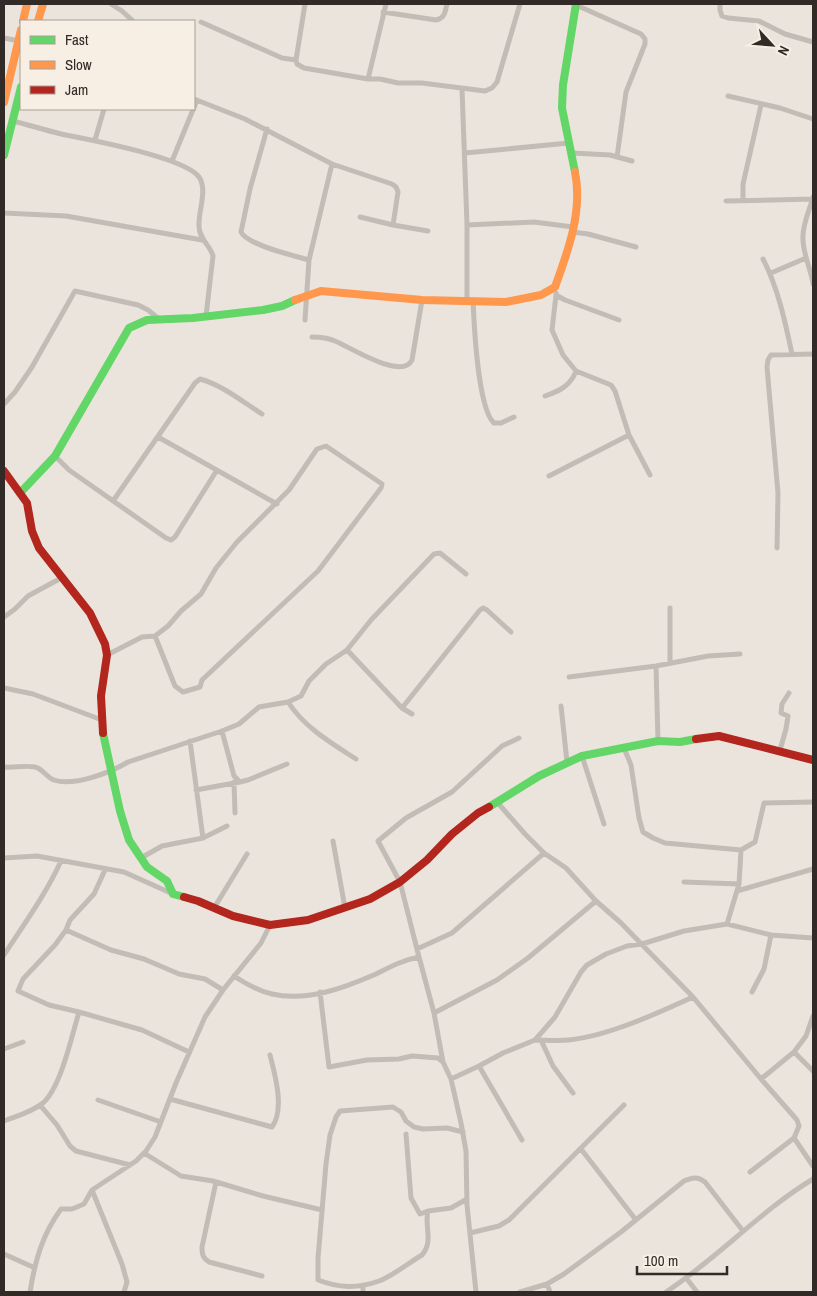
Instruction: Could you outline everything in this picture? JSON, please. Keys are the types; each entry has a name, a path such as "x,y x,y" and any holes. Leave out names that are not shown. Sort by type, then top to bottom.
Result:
{"street":[{"path":"23,20 28,4"},
{"path":"38,20 43,4"},
{"path":"111,4 122,10 132,20"},
{"path":"305,4 296,60 297,64 304,68 398,83 422,83 485,91 492,88 498,82 520,4"},
{"path":"368,79 386,4"},
{"path":"383,12 436,20 444,16 447,4"},
{"path":"618,157 626,92 645,44 645,39 641,34 576,4 562,108 578,186 577,208 556,291 552,330 562,355 576,371 611,385 615,391 629,435 650,474"},
{"path":"720,4 722,16 759,21 786,34 813,42"},
{"path":"201,22 282,58 296,60"},
{"path":"4,102 20,36"},
{"path":"4,38 19,41"},
{"path":"462,89 470,300 479,369 487,413 490,419 494,423 514,417"},
{"path":"4,155 20,91"},
{"path":"728,96 813,119"},
{"path":"196,100 246,119 332,164 392,184 398,192 393,225"},
{"path":"743,200 745,172 761,104"},
{"path":"95,140 104,110"},
{"path":"172,161 192,110"},
{"path":"13,121 60,134 95,140 172,161 193,171 199,177 202,186 199,226 202,240"},
{"path":"267,130 250,190 241,232 243,237 253,242 309,260"},
{"path":"465,153 569,143"},
{"path":"572,153 610,155 632,161"},
{"path":"305,320 309,260 332,164"},
{"path":"726,201 813,198 811,213 803,236 806,258 812,273 813,284"},
{"path":"4,213 66,216 202,240 211,248 213,256 206,316"},
{"path":"360,217 428,231"},
{"path":"467,226 534,222 572,229 636,247"},
{"path":"771,273 806,258"},
{"path":"763,259 771,273 780,302 792,354"},
{"path":"4,404 15,392 32,367 75,291 138,305 159,319"},
{"path":"20,493 55,456 129,328 138,323 147,320 263,310 282,306 307,294 321,291 448,302 470,300 506,302 556,291"},
{"path":"556,291 565,300 620,320"},
{"path":"312,337 333,340 381,363 406,367 410,365 412,360 422,300"},
{"path":"777,548 778,493 767,367 768,360 771,355 813,354"},
{"path":"545,396 556,393 565,387 572,380 576,371"},
{"path":"113,500 138,462 158,437 195,383 200,379 208,381 262,414"},
{"path":"549,476 629,435"},
{"path":"158,437 277,504"},
{"path":"107,655 142,637 155,636 201,594 216,568 277,504 322,446 326,446 382,484 381,488 318,571 202,680 200,687 183,692 176,686 155,636"},
{"path":"55,456 69,470 171,540 217,470"},
{"path":"4,471 27,504 32,531 40,548 100,629 107,655 101,696 102,720 107,755 128,840 147,867 167,881 173,894"},
{"path":"4,767 37,767 53,780 67,782 86,779 112,771 128,762 239,724 259,707 288,702 301,696 309,681 347,650 371,620 434,554 440,552 466,574"},
{"path":"4,617 28,596 63,577"},
{"path":"402,708 480,610 483,608 488,610 511,632"},
{"path":"670,608 670,664"},
{"path":"347,650 402,708 412,714"},
{"path":"569,677 670,664 708,656 740,654"},
{"path":"656,666 658,742"},
{"path":"4,688 33,694 102,720"},
{"path":"780,750 788,716 781,713 782,704 789,693"},
{"path":"288,702 296,714 309,727 356,759"},
{"path":"561,706 567,762"},
{"path":"222,731 237,783 235,812"},
{"path":"4,858 37,856 124,872 173,894 198,901 233,916 270,925 308,920 370,899 400,882 427,860 457,830 478,814 538,776 582,756 658,742 680,742 719,736 780,750 813,760"},
{"path":"476,1292 463,1132 451,1078 443,1062 434,1013 400,882 378,841 406,818 452,792 502,746 519,738"},
{"path":"190,741 203,838"},
{"path":"624,748 631,765 643,832 665,843 741,850 755,842 764,803 813,802"},
{"path":"582,756 604,824"},
{"path":"196,790 248,780 287,764"},
{"path":"497,802 544,853 566,868 596,901 642,944 693,997 797,1120 799,1126 794,1138 750,1172"},
{"path":"142,858 162,846 203,838 227,826"},
{"path":"333,841 345,908"},
{"path":"727,924 739,884 741,850"},
{"path":"417,949 452,933 544,853"},
{"path":"214,908 247,854"},
{"path":"4,954 49,885 61,860"},
{"path":"737,890 813,869"},
{"path":"105,870 94,894 70,920 66,930 23,979 18,991 49,1005 142,1030 189,1052"},
{"path":"684,882 739,884"},
{"path":"434,1013 502,976 528,958 596,901"},
{"path":"534,1040 555,1017 581,972 587,965 606,954 684,930 727,924 771,935 813,938"},
{"path":"30,1292 43,1238 61,1209 72,1209 84,1204 92,1190 144,1154 155,1137 205,1017 223,990 260,943 270,925"},
{"path":"66,930 111,950 144,959 180,974 205,979 223,990"},
{"path":"752,992 764,969 771,935"},
{"path":"234,976 252,987 272,994 307,996 346,986 404,960 419,958"},
{"path":"320,992 329,1067 366,1060 399,1059 412,1056 438,1058 443,1062"},
{"path":"451,1078 534,1040 570,1040 598,1033 660,1012 693,997"},
{"path":"4,1122 30,1111 52,1092 66,1055 78,1012"},
{"path":"761,1079 794,1052 806,1036 813,1016"},
{"path":"541,1040 553,1066 573,1093"},
{"path":"4,1049 24,1042"},
{"path":"794,1052 813,1070"},
{"path":"170,1099 272,1127 276,1121 278,1101 277,1085 270,1055"},
{"path":"479,1066 522,1140"},
{"path":"98,1100 161,1122"},
{"path":"40,1104 57,1125 70,1146 76,1151 130,1165"},
{"path":"470,1234 499,1226 509,1220 624,1106"},
{"path":"428,1211 426,1217 429,1242 427,1250 422,1256 380,1281 363,1285 349,1288 331,1285 318,1280 318,1258 330,1135 340,1111 393,1107 401,1112 406,1121 414,1126 423,1129 447,1128 463,1132"},
{"path":"406,1134 411,1198 420,1214 451,1208 467,1199"},
{"path":"794,1138 813,1166"},
{"path":"581,1149 636,1220"},
{"path":"144,1154 181,1176 216,1182 322,1210"},
{"path":"520,1292 547,1284 580,1262 684,1182 692,1178 705,1182 743,1231"},
{"path":"666,1292 687,1279 743,1231 801,1186 813,1179"},
{"path":"216,1182 203,1240 202,1255 209,1262 262,1276"},
{"path":"92,1190 122,1264 127,1282 126,1292"},
{"path":"4,1254 35,1268"},
{"path":"687,1279 697,1292"},
{"path":"547,1284 550,1292"},
{"path":"363,1285 363,1292"}],"traffic: fast":[{"path":"575,172 562,108 563,85 576,4"},
{"path":"4,155 20,91"},
{"path":"20,493 55,456 129,328 147,320 193,318 263,310 282,306 295,300"},
{"path":"103,733 120,811 129,840 147,867 167,881 173,894 184,897"},
{"path":"489,807 539,776 582,756 658,741 680,742 696,739"}],"traffic: slow":[{"path":"23,20 27,4"},
{"path":"38,20 43,4"},
{"path":"4,102 20,34"},
{"path":"295,300 321,291 422,300 506,302 541,295 555,287 573,231 577,201 575,172"}],"traffic: jam":[{"path":"4,471 27,503 32,531 39,548 90,613 105,644 107,655 101,696 103,733"},
{"path":"696,739 719,736 813,760"},
{"path":"184,897 233,916 270,925 308,920 370,899 400,882 427,860 452,834 478,813 489,807"}]}
